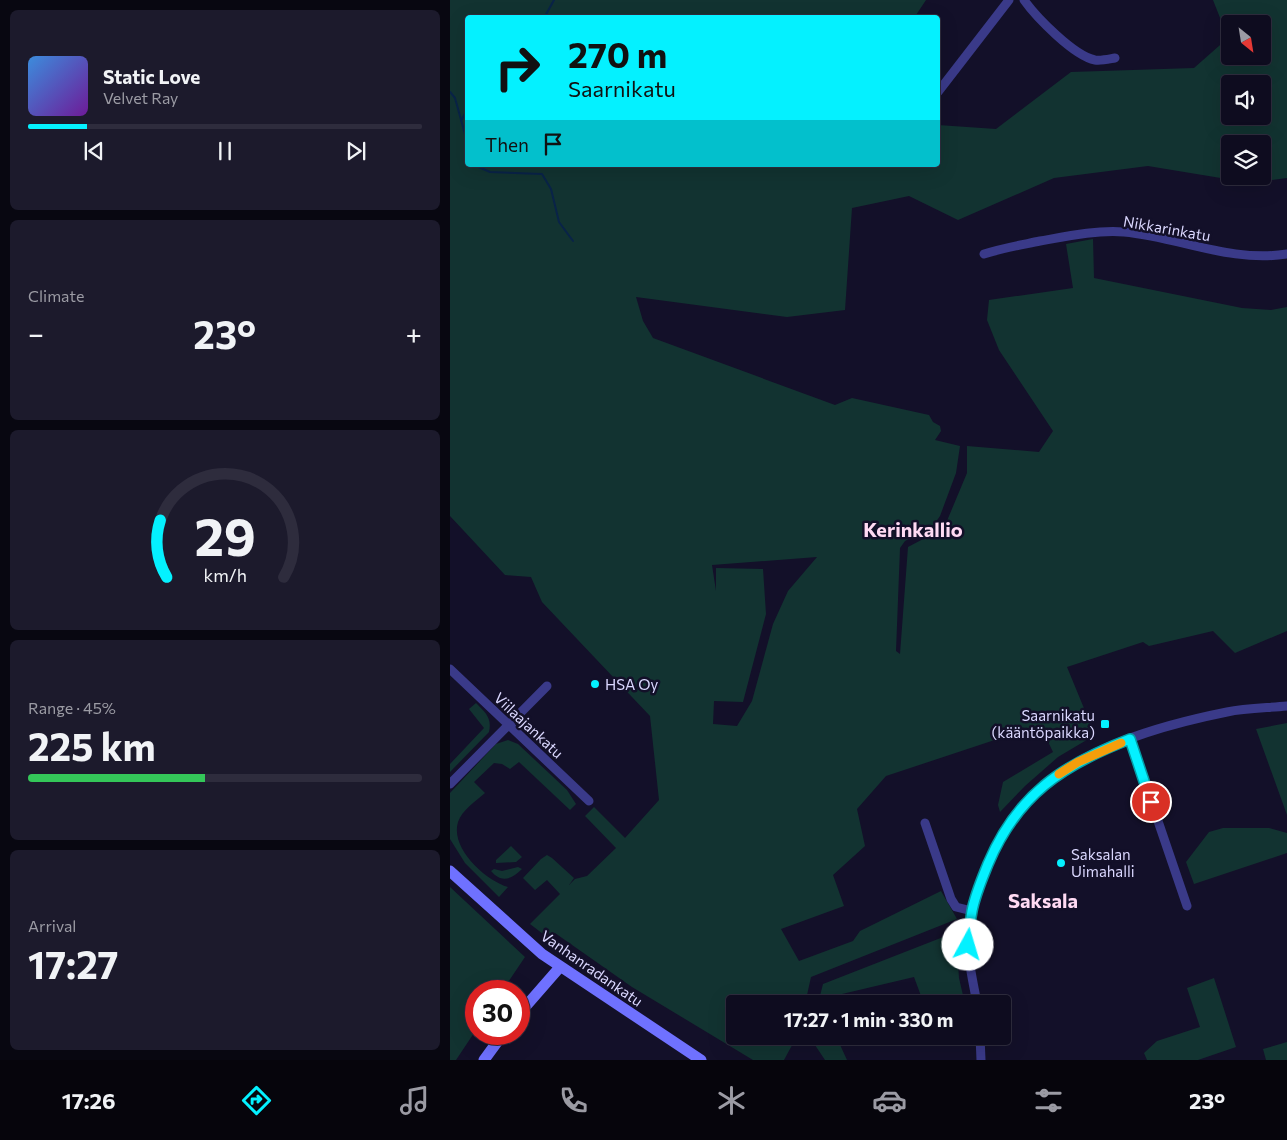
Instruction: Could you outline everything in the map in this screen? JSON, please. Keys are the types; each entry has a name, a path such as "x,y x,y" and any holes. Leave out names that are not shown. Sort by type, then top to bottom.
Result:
{"street":[{"path":"940,89 1010,0"},
{"path":"1024,0 1033,13 1056,35 1083,55 1096,60 1115,58"},
{"name":"Nikkarinkatu","path":"984,254 1001,248 1070,234 1124,232 1235,255 1273,256 1287,254"},
{"name":"Viilaajankatu","path":"450,669 590,801"},
{"path":"450,784 547,686"},
{"path":"976,995 968,945 972,911 979,886 998,841 1030,797 1055,776 1078,762 1130,739 1156,730 1228,712 1287,706"},
{"path":"1130,739 1187,906"},
{"path":"925,822 951,899 956,906 972,911"},
{"name":"Vanhanradankatu","path":"450,871 560,968 701,1060"},
{"path":"530,1002 560,968"},
{"path":"488,1059 496,1045"},
{"path":"980,1045 981,1060"}],"green space":[{"path":"450,0 926,0 916,15 465,15 465,167 940,167 940,125 996,129 1071,72 1194,68 1221,44 1221,65 1271,65 1271,15 1221,15 1221,20 1213,0 1287,0 1287,178 1271,180 1271,135 1221,135 1221,178 1148,166 1054,178 958,220 909,196 852,208 845,310 787,317 636,297 643,321 653,338 835,405 852,398 929,415 933,422 940,426 941,431 935,440 960,446 956,473 940,516 933,526 905,541 900,548 896,651 900,654 908,547 944,528 967,473 967,446 1039,452 1053,431 999,350 987,320 989,300 1073,288 1066,244 1093,239 1094,278 1242,308 1271,310 1287,307 1287,631 1235,653 1213,631 1149,646 1143,642 1067,667 1095,735 1058,757 1025,786 1000,812 998,805 1003,782 1053,752 1040,725 886,776 857,809 865,846 833,875 844,906 781,929 799,961 853,941 860,931 941,891 957,919 811,977 807,995 726,995 726,1044 632,987 555,933 547,937 530,924 560,894 547,880 535,890 523,878 541,859 547,855 574,878 569,885 575,879 587,876 616,848 585,816 594,807 625,838 659,800 650,716 542,602 531,577 505,575 450,516","holes":["817,557 788,591 773,624 752,701 737,726 713,724 714,701 743,702 766,614 763,569 716,568 716,591 712,565"]},
{"path":"476,703 487,716 490,723 489,732 450,772 450,764 484,728 469,709"},
{"path":"1287,723 1287,815 1256,729"},
{"path":"508,740 518,744 567,790 576,804 570,810 519,762 510,769 502,764 494,763 474,782 485,793 460,818 457,832 459,842 471,862 489,878 508,887 499,897 465,863 450,839 450,793 496,744"},
{"path":"1223,828 1269,828 1287,833 1287,853 1194,884 1186,862 1209,832"},
{"path":"511,846 522,857 516,862 496,863 496,860"},
{"path":"518,867 522,869 514,876 506,879 502,879 491,871 494,869 502,871"},
{"path":"450,887 525,957 509,980 465,980 466,1045 456,1060 450,1060"},
{"path":"956,932 959,978 963,995 921,995 914,977 842,995 820,995 823,984"},
{"path":"1214,978 1236,1047 1198,1060 1147,1060 1144,1053 1157,1041 1200,1027 1187,988"},
{"path":"1287,1042 1287,1060 1266,1060 1263,1049"},
{"path":"728,1045 792,1045 784,1060 753,1060"},
{"path":"815,1045 840,1045 847,1060 825,1060"}],"waterway":[{"path":"546,15 554,0"},
{"path":"450,92 455,98 465,134"},
{"path":"461,121 465,114"},
{"path":"479,167 490,172 542,174 551,189 559,222 573,241"}],"slow traffic":[{"path":"1059,774 1078,762 1121,743"}],"place":[{"name":"HSA Oy","path":"595,684"},
{"name":"Saarnikatu (kääntöpaikka)","path":"1105,724"},
{"name":"Saksalan Uimahalli","path":"1061,863"}],"district":[{"name":"Kerinkallio","path":"913,529"},
{"name":"Saksala","path":"1043,900"}],"route":[{"path":"968,945 972,911 979,886 998,841 1030,797 1055,776 1078,762 1130,739 1151,802"}]}
